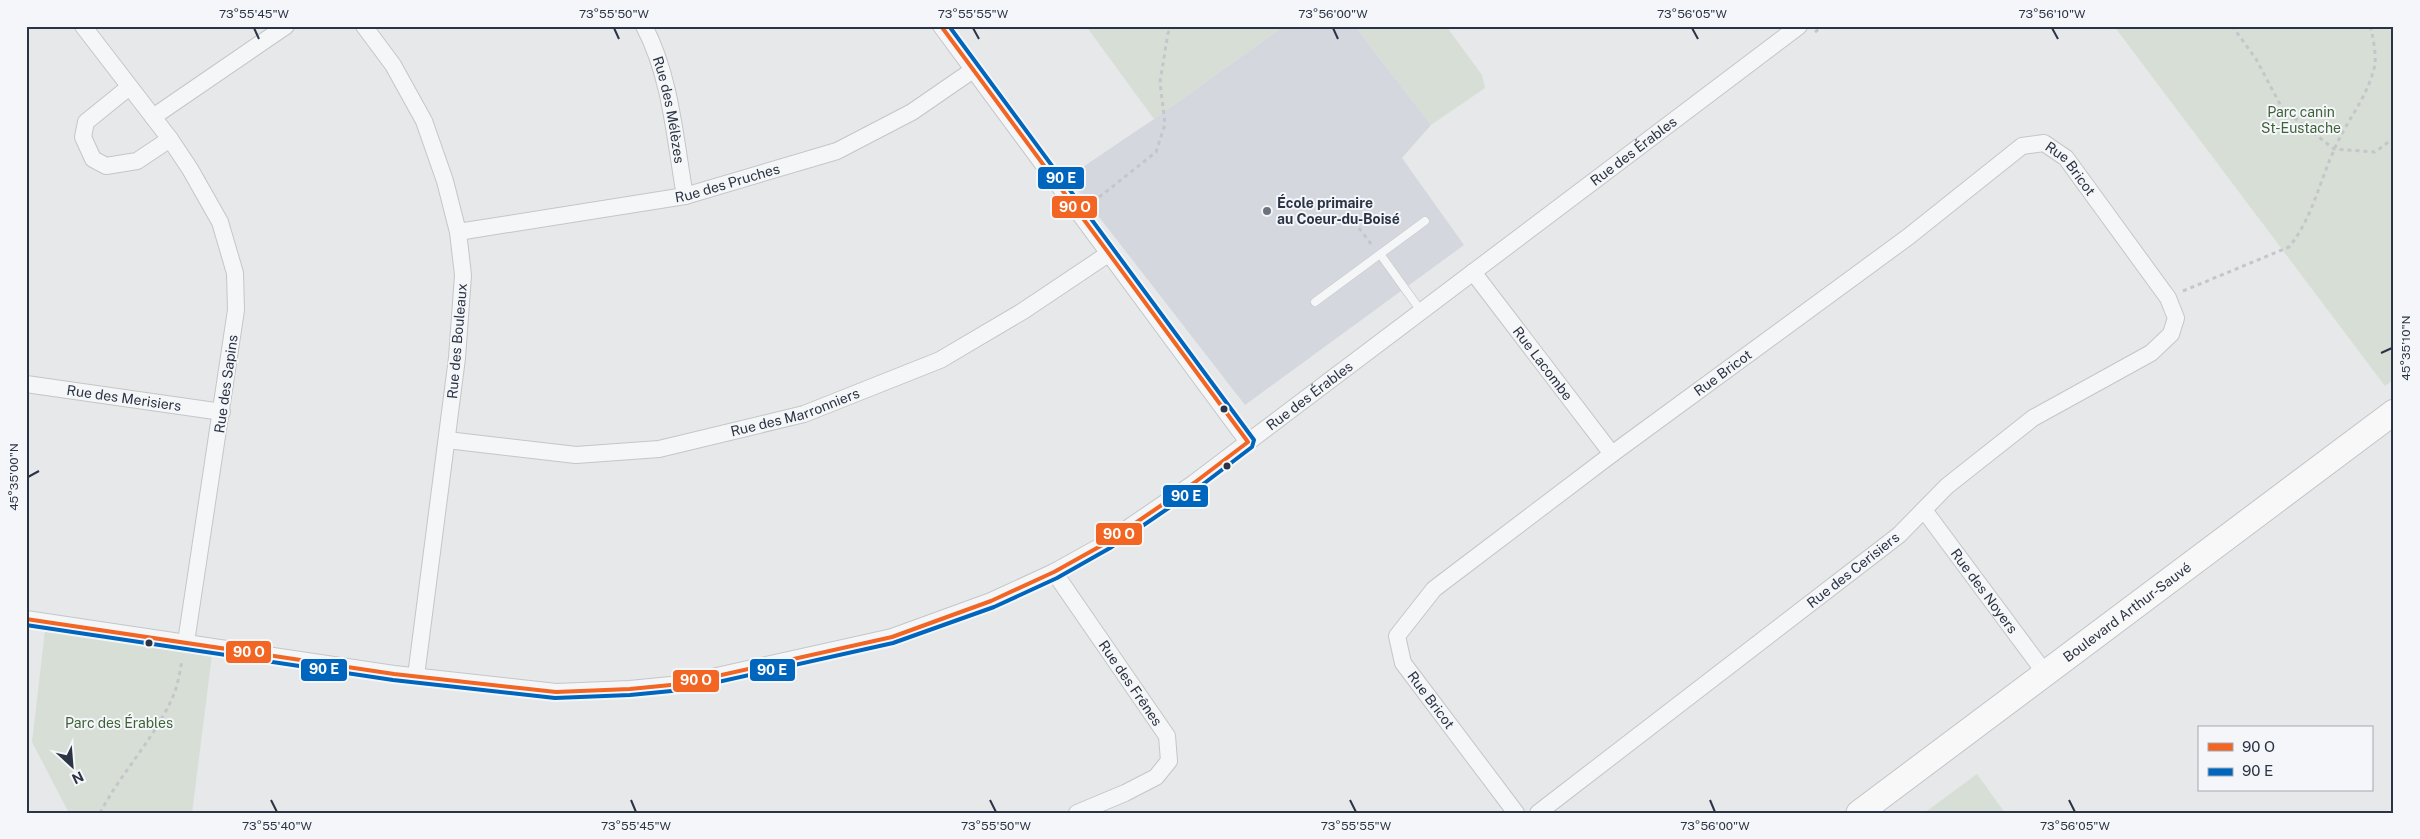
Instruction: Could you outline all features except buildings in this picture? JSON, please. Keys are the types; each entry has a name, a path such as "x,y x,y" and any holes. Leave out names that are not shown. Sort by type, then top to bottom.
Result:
{"main road":[{"name":"Boulevard Arthur-Sauvé","path":"1860,813 2394,412"}],"street":[{"name":"Rue des Sapins","path":"83,26 128,88 170,139 190,169 220,222 235,273 236,310 186,642"},
{"path":"153,117 286,26"},
{"name":"Rue des Bouleaux","path":"364,26 393,65 424,121 445,181 458,232 463,275 457,358 416,676"},
{"name":"Rue des Mélèzes","path":"644,26 653,44 665,83 685,196"},
{"path":"941,26 1248,442"},
{"name":"Rue des Érables","path":"26,619 416,676 556,692 630,689 681,684 892,637 991,601 1054,572 1106,543 1146,517 1799,26"},
{"name":"Rue des Pruches","path":"458,232 685,196 837,151 912,112 973,70"},
{"path":"128,88 86,122 83,137 93,159 106,166 137,161 170,139"},
{"name":"Rue Bricot","path":"1516,813 1403,662 1397,636 1434,589 1612,454 1908,237 2022,146 2044,143 2066,158 2168,298 2176,318 2171,334"},
{"name":"Rue des Marronniers","path":"447,440 585,455 659,449 804,414 940,360 1022,311 1108,254"},
{"name":"Rue Lacombe","path":"1473,272 1612,454"},
{"name":"Rue des Cerisiers","path":"1538,813 1899,535 1947,486 2033,418 2151,353 2171,334"},
{"name":"Rue des Merisiers","path":"26,384 222,412"},
{"name":"Rue des Noyers","path":"1924,510 2045,673"},
{"name":"Rue des Frênes","path":"1054,572 1167,736 1169,761 1156,777 1126,793 1077,813"}],"lane":[{"path":"1314,302 1425,221"},
{"path":"1380,254 1421,311"}],"path":[{"path":"1079,214 1156,152 1165,124 1160,82 1168,33 1172,26"},
{"path":"2232,26 2256,59 2282,108 2334,149 2374,152 2394,138"},
{"path":"2168,298 2289,247 2298,235 2310,213 2334,149 2364,97 2375,63 2370,26"},
{"path":"1359,228 1370,243"},
{"path":"100,813 163,717 175,692 186,642"}],"shaded area":[{"name":"École primaire au Coeur‑du‑Boisé","path":"1284,26 1355,26 1431,125 1402,158 1464,245 1245,405 1068,177 1154,119"}],"green space":[{"path":"1086,26 1284,26 1154,119"},
{"path":"1355,26 1446,26 1482,75 1485,88 1431,125"},
{"name":"Parc canin St-Eustache","path":"2114,26 2387,26 2394,35 2394,379 2385,386"},
{"name":"Parc des Érables","path":"46,622 213,647 192,813 69,813 32,742"},
{"path":"1977,774 2005,813 1924,813"}],"transit line":[{"path":"26,619 394,674 556,692 630,689 681,684 892,637 991,601 1054,572 1106,543 1194,483 1248,442 941,26"},
{"path":"26,625 393,680 555,698 630,695 682,690 893,643 994,607 1057,578 1110,548 1198,488 1252,447 1254,440 949,26"}],"place":[{"name":"École primaire au Coeur‑du‑Boisé","path":"1267,211"}]}
